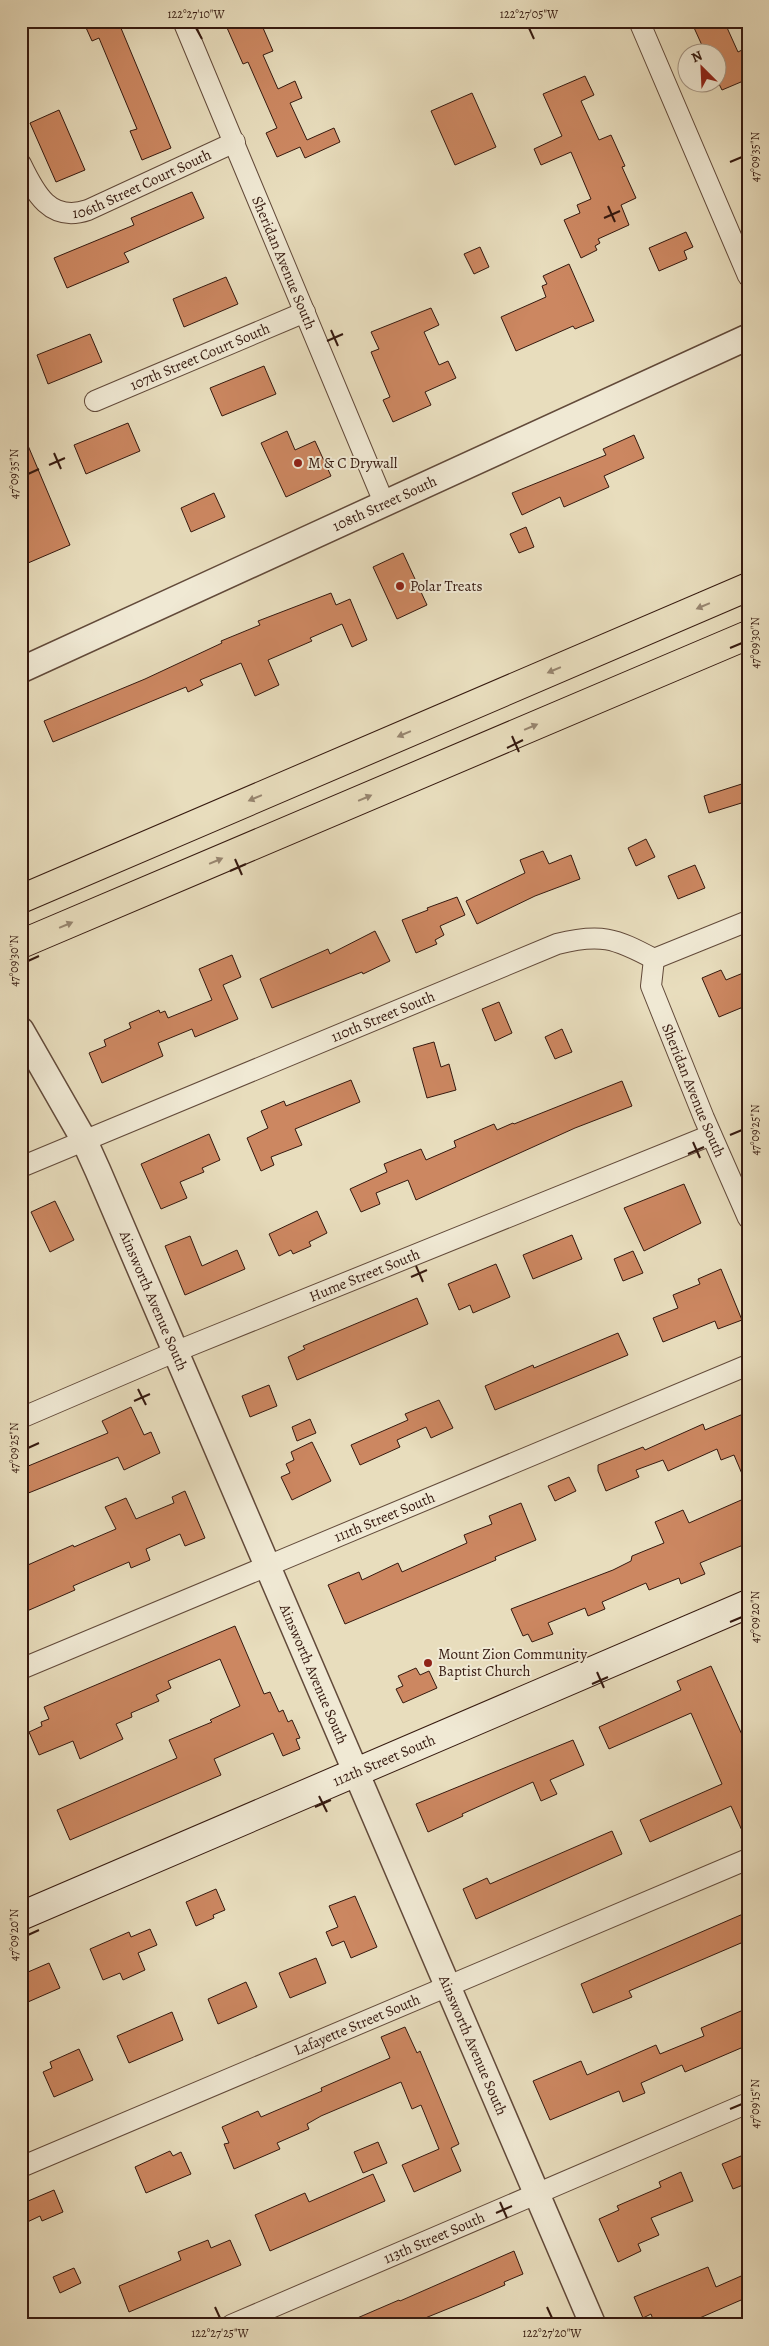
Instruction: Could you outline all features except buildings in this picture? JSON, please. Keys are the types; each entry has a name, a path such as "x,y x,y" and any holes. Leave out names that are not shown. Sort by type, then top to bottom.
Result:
{"highway":[{"path":"21,899 748,587"},
{"path":"21,944 748,635"}],"main road":[{"name":"112th Street South","path":"21,1916 748,1604"}],"street":[{"name":"Sheridan Avenue South","path":"183,21 386,505"},
{"path":"640,21 748,276"},
{"name":"106th Street Court South","path":"21,164 35,189 48,204 64,214 78,214 235,142"},
{"name":"107th Street Court South","path":"95,401 305,312"},
{"name":"108th Street South","path":"21,670 386,505 748,337"},
{"path":"654,959 748,921"},
{"name":"110th Street South","path":"21,1167 557,944 581,938 607,938 628,945 654,959"},
{"name":"Sheridan Avenue South","path":"654,959 651,986 711,1135 748,1218"},
{"name":"Ainsworth Avenue South","path":"21,1030 84,1140 177,1351 267,1566 593,2325"},
{"name":"Hume Street South","path":"21,1418 177,1351 711,1135"},
{"name":"111th Street South","path":"21,1669 748,1365"},
{"name":"Lafayette Street South","path":"21,2167 748,1859"},
{"name":"113th Street South","path":"231,2325 748,2102"}],"place":[{"name":"M & C Drywall","path":"298,463"},
{"name":"Polar Treats","path":"400,586"},
{"name":"Mount Zion Community Baptist Church","path":"428,1663"}]}
